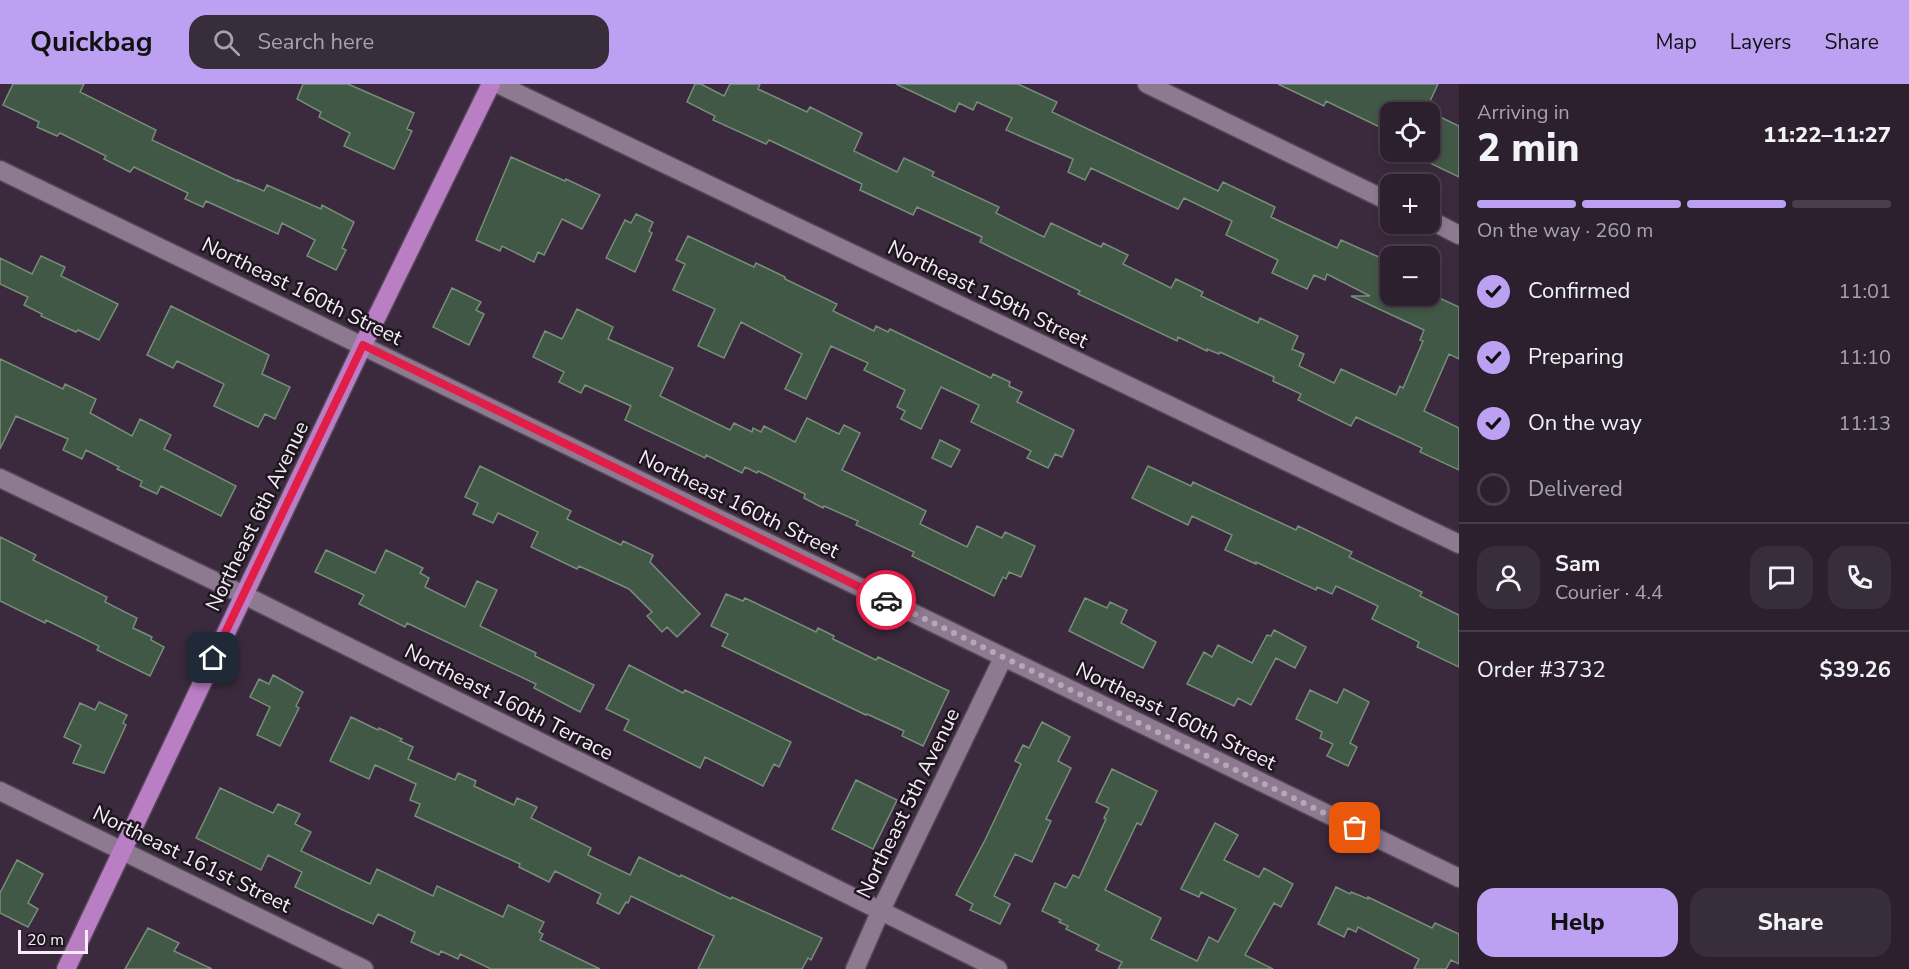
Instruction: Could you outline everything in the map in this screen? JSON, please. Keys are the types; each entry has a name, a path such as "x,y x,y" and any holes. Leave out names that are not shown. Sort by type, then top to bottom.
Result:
{"main road":[{"name":"Northeast 6th Avenue","path":"66,969 363,345 491,84"}],"street":[{"name":"Northeast 159th Street","path":"498,84 1459,544"},
{"path":"1147,84 1380,197"},
{"name":"Northeast 160th Street","path":"0,170 1459,878"},
{"path":"1440,225 1459,235"},
{"name":"Northeast 160th Terrace","path":"0,478 244,595 998,969"},
{"name":"Northeast 5th Avenue","path":"855,969 880,912 1003,658"},
{"name":"Northeast 161st Street","path":"0,791 364,969"}],"building":[{"path":"13,84 84,84 80,92 156,130 152,140 238,181 264,191 267,185 321,209 322,205 354,222 342,248 346,250 336,270 307,256 315,240 282,223 278,234 206,201 203,207 185,199 188,193 134,167 130,172 104,159 106,156 60,133 57,136 37,127 39,122 3,105"},
{"path":"303,84 348,84 414,113 407,129 412,131 394,169 344,146 350,133 319,117 321,112 297,99"},
{"path":"695,84 701,84 724,96 730,84 760,84 758,89 807,112 810,107 862,133 854,151 897,172 904,158 934,172 932,176 999,207 996,213 1044,237 1051,223 1101,247 1103,243 1128,255 1123,264 1171,288 1176,279 1203,292 1201,296 1258,323 1260,318 1298,336 1292,349 1304,354 1299,366 1334,383 1341,369 1396,395 1400,386 1403,388 1423,341 1420,340 1424,330 1351,296 1370,296 1327,274 1325,280 1314,275 1307,289 1272,273 1278,260 1226,235 1232,221 1184,198 1178,209 1091,168 1085,180 1068,172 1073,159 1006,130 1012,118 977,102 973,110 959,103 955,112 896,84 1018,84 1057,102 1052,112 1218,191 1223,182 1275,207 1271,217 1337,248 1341,240 1380,258 1380,306 1440,306 1440,298 1459,307 1459,359 1449,354 1424,411 1459,428 1459,470 1420,452 1422,448 1356,417 1351,426 1298,400 1301,394 1273,381 1274,377 1220,352 1219,354 1207,349 1207,351 1178,337 1177,341 1078,294 1080,291 980,242 982,237 917,207 913,215 860,190 862,184 769,140 766,144 713,120 715,116 687,102"},
{"path":"1278,84 1438,84 1430,102 1380,102 1380,127 1326,101 1324,106"},
{"path":"1440,117 1459,126 1459,177 1430,163 1440,162"},
{"path":"511,157 600,195 582,229 562,219 544,255 538,252 534,262 502,246 500,251 476,240"},
{"path":"636,214 653,222 649,231 652,233 635,272 606,258 625,220 631,223"},
{"path":"688,236 754,267 756,263 785,277 837,304 833,311 874,331 876,326 888,332 890,329 991,378 993,374 1010,382 1009,386 1022,392 1017,402 1074,430 1062,457 1055,454 1048,468 1027,458 1031,451 971,422 979,405 941,387 921,429 901,419 905,411 897,407 905,390 864,370 868,363 831,346 806,399 785,389 802,354 741,322 724,358 698,346 715,309 673,290 685,264 676,260"},
{"path":"41,256 65,267 61,276 118,304 99,340 41,316 42,314 24,305 28,297 0,284 0,258 32,274"},
{"path":"452,288 481,302 476,310 484,314 469,345 433,327"},
{"path":"171,306 269,355 262,374 290,387 275,419 265,414 258,427 214,406 224,384 177,361 173,368 147,355"},
{"path":"577,309 613,327 608,339 673,368 660,396 730,430 734,423 752,432 753,428 761,432 764,426 795,442 807,418 839,434 844,425 860,433 842,470 926,511 920,524 967,547 977,526 1002,538 1005,532 1035,546 1021,577 1009,572 1006,579 1003,577 994,596 912,556 914,552 856,525 858,521 824,506 823,508 804,498 805,494 758,471 757,473 745,467 742,473 625,420 631,406 585,385 581,393 559,382 564,372 533,357 545,331 562,339"},
{"path":"0,359 63,389 65,384 96,399 90,413 132,436 140,419 171,435 164,449 236,486 221,516 161,486 157,494 140,486 142,481 86,450 82,459 63,450 68,439 16,416 0,449"},
{"path":"940,440 960,450 951,467 932,458"},
{"path":"480,466 571,511 567,519 621,545 623,541 653,555 650,562 700,614 677,637 667,627 662,632 647,616 652,612 629,589 579,566 577,569 531,547 538,532 498,513 493,523 473,514 478,503 465,497"},
{"path":"1148,466 1191,486 1193,482 1296,530 1298,526 1352,552 1349,557 1422,592 1420,596 1459,615 1459,667 1417,647 1419,642 1372,619 1378,606 1336,586 1332,594 1317,587 1316,590 1256,562 1256,564 1225,550 1232,535 1192,516 1188,525 1132,498"},
{"path":"0,537 36,555 33,560 107,597 105,602 137,618 133,628 152,637 151,640 164,647 150,676 97,650 99,646 0,601"},
{"path":"326,550 375,573 386,550 423,568 420,573 429,578 425,587 465,607 477,581 497,590 480,626 594,685 580,712 534,688 536,684 407,623 405,627 359,604 364,595 315,572"},
{"path":"726,594 743,601 745,598 816,632 818,628 834,636 833,639 876,660 878,657 949,691 923,746 902,736 904,731 722,646 728,634 711,626"},
{"path":"1085,598 1107,608 1110,602 1127,610 1121,623 1156,642 1143,668 1069,631"},
{"path":"1274,630 1306,647 1295,668 1276,658 1251,705 1238,698 1234,706 1187,684 1204,652 1212,657 1218,645 1252,663 1267,635 1271,636"},
{"path":"629,665 683,693 685,690 791,742 779,767 774,764 763,786 705,757 700,768 624,730 629,720 606,709"},
{"path":"273,675 303,692 296,706 299,708 280,746 257,735 270,707 250,697 259,679 269,684"},
{"path":"1344,689 1369,702 1350,743 1357,747 1348,766 1327,756 1333,744 1320,738 1322,732 1296,719 1310,690 1337,703"},
{"path":"99,702 127,715 123,723 126,725 104,773 73,763 81,745 64,737 80,703 95,710"},
{"path":"351,717 402,739 400,741 413,747 408,759 455,780 458,773 476,781 474,786 514,805 517,798 537,807 531,818 591,848 588,855 630,875 639,857 822,938 811,960 808,958 802,969 698,969 714,936 631,896 619,914 597,903 601,894 555,871 549,882 519,867 520,864 415,816 420,804 410,800 416,784 375,765 369,779 330,761"},
{"path":"1042,722 1070,737 1058,761 1071,768 1046,819 1051,821 1032,862 1015,854 994,896 1010,904 1000,924 970,910 973,904 956,895 1021,764 1015,761 1023,745 1029,748"},
{"path":"1112,769 1157,791 1141,825 1137,823 1105,890 1161,918 1151,939 1197,961 1209,937 1218,942 1236,909 1201,892 1199,897 1181,889 1215,823 1238,835 1224,860 1259,877 1264,868 1293,884 1281,907 1274,903 1245,955 1273,969 1118,969 1122,962 1096,950 1099,945 1066,929 1068,926 1059,922 1061,920 1042,911 1055,883 1066,888 1073,875 1079,878 1106,819 1104,818 1109,808 1096,802"},
{"path":"856,780 897,800 873,849 832,829"},
{"path":"220,788 273,813 278,804 300,814 295,824 311,832 301,851 370,884 377,869 433,896 437,886 503,917 508,905 544,922 539,932 543,934 540,940 600,969 491,969 460,954 458,959 441,951 439,955 411,942 415,932 378,914 373,924 343,910 295,887 302,872 268,855 261,870 196,838"},
{"path":"17,860 43,874 28,903 38,909 28,927 0,913 0,893"},
{"path":"1336,887 1350,894 1351,892 1368,899 1368,897 1432,928 1435,923 1459,934 1459,964 1451,960 1446,969 1414,969 1419,959 1358,927 1356,932 1348,928 1344,937 1318,924"},
{"path":"148,928 179,943 174,951 212,969 125,969"}],"way so far":[{"path":"886,600 1355,828"}],"route":[{"path":"213,658 363,345 886,600"}]}
